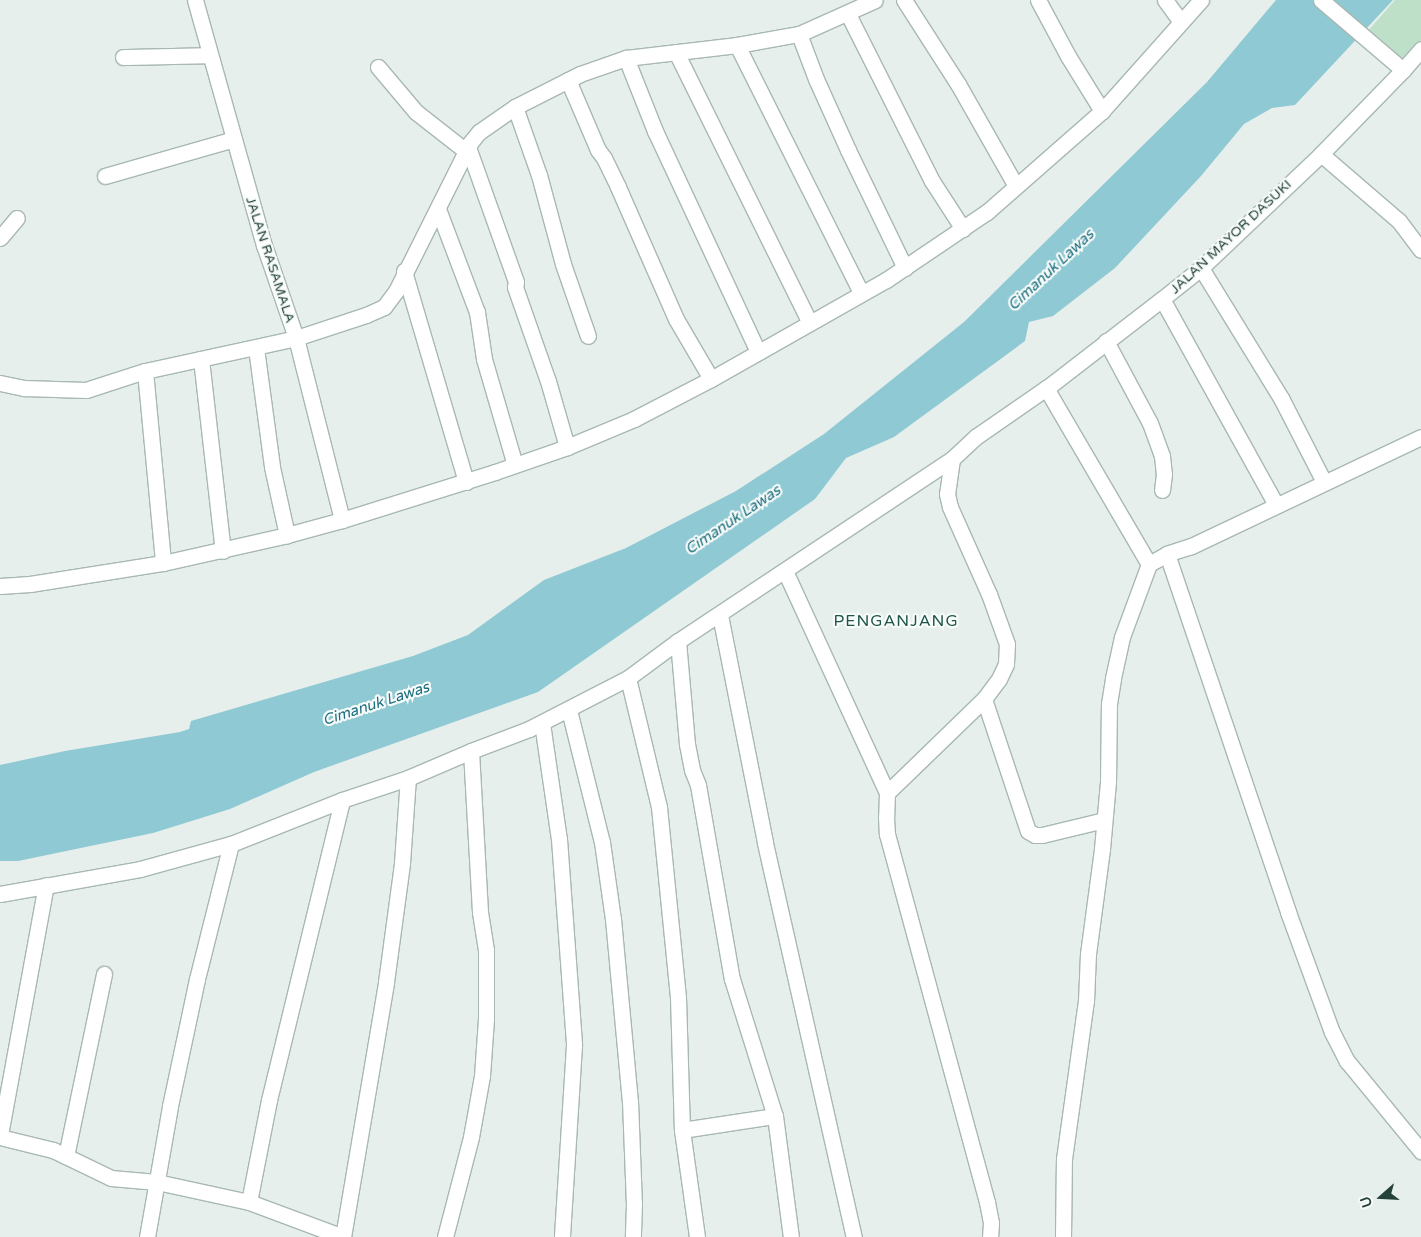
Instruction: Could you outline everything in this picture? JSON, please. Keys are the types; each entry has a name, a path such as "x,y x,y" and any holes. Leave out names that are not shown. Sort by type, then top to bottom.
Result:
{"street":[{"name":"JALAN RASAMALA","path":"195,0 209,56 264,245 296,338 342,520"},
{"path":"0,384 24,388 86,390 145,371 296,338 366,315 384,307 396,291 404,271 438,209 467,149 479,132 515,107 568,80 626,58 738,45 799,34 848,14 875,0"},
{"path":"904,0 958,84 1016,186"},
{"path":"1038,0 1068,56 1102,112"},
{"path":"1165,0 1181,22"},
{"path":"0,586 30,584 163,563 223,551 287,535 466,482 567,447 634,419 711,379 810,323 905,268 963,229 1102,112 1200,0"},
{"path":"1321,0 1403,70"},
{"path":"848,14 932,181 963,229"},
{"path":"799,34 816,79 840,132 905,268"},
{"path":"738,45 861,293"},
{"name":"JALAN MAYOR DASUKI","path":"0,894 147,868 231,844 342,800 408,778 542,723 628,678 678,641 952,459 977,436 1049,386 1162,300 1201,268 1321,154 1421,49"},
{"path":"676,52 810,323"},
{"path":"123,57 209,56"},
{"path":"626,58 658,138 758,352"},
{"path":"378,67 416,112 467,149 516,282 515,287 548,381 567,447"},
{"path":"568,80 598,150 618,187 676,318 711,379"},
{"path":"515,107 554,222 556,239 588,336"},
{"path":"104,176 234,139"},
{"path":"1321,154 1399,221 1421,250"},
{"path":"438,209 477,312 484,359 515,465"},
{"path":"0,238 17,218"},
{"path":"1201,268 1281,398 1324,482"},
{"path":"404,271 466,482"},
{"path":"1162,300 1276,505"},
{"path":"1106,341 1150,423 1162,456 1164,474 1162,490"},
{"path":"256,348 272,467 287,535"},
{"path":"201,359 223,551"},
{"path":"145,371 163,563"},
{"path":"1049,386 1157,559 1332,1032 1347,1061 1421,1151"},
{"path":"1063,1237 1064,1159 1086,1001 1088,954 1108,782 1109,704 1122,636 1157,559 1191,546 1421,438"},
{"path":"887,793 984,698 999,679 1006,664 1007,644 989,594 950,507 947,494 952,459"},
{"path":"785,571 887,793 887,834 987,1202 991,1223 990,1237"},
{"path":"720,614 764,844 854,1237"},
{"path":"678,641 687,744 692,770 698,784 732,979 775,1116 791,1237"},
{"path":"628,678 659,807 678,997 682,1130 697,1237"},
{"path":"984,698 1028,831 1035,835 1042,835 1104,820"},
{"path":"569,710 602,842 613,919 630,1101 634,1204 633,1237"},
{"path":"542,723 562,868 574,1045 562,1237"},
{"path":"445,1237 471,1137 482,1076 486,1019 486,950 480,912 471,751"},
{"path":"46,885 0,1136 66,1156 111,1178 156,1182 249,1202 343,1237 386,982 402,863 408,778"},
{"path":"249,1202 269,1100 342,800"},
{"path":"148,1237 156,1182 197,979 231,844"},
{"path":"66,1156 104,974"},
{"path":"682,1130 775,1116"}],"green space":[{"path":"1395,0 1421,0 1421,40 1402,62 1367,32"}],"water":[{"name":"Cimanuk Lawas","path":"1276,0 1393,0 1295,105 1272,108 1244,124 1201,176 1115,268 1053,316 1029,322 1025,341 894,437 846,458 815,499 538,692 314,772 230,809 153,833 18,861 0,861 0,765 65,751 180,732 189,729 191,721 413,656 468,635 544,580 626,548 736,491 824,434 964,322 1207,82"}],"district":[{"name":"PENGANJANG","path":"896,621"}]}
